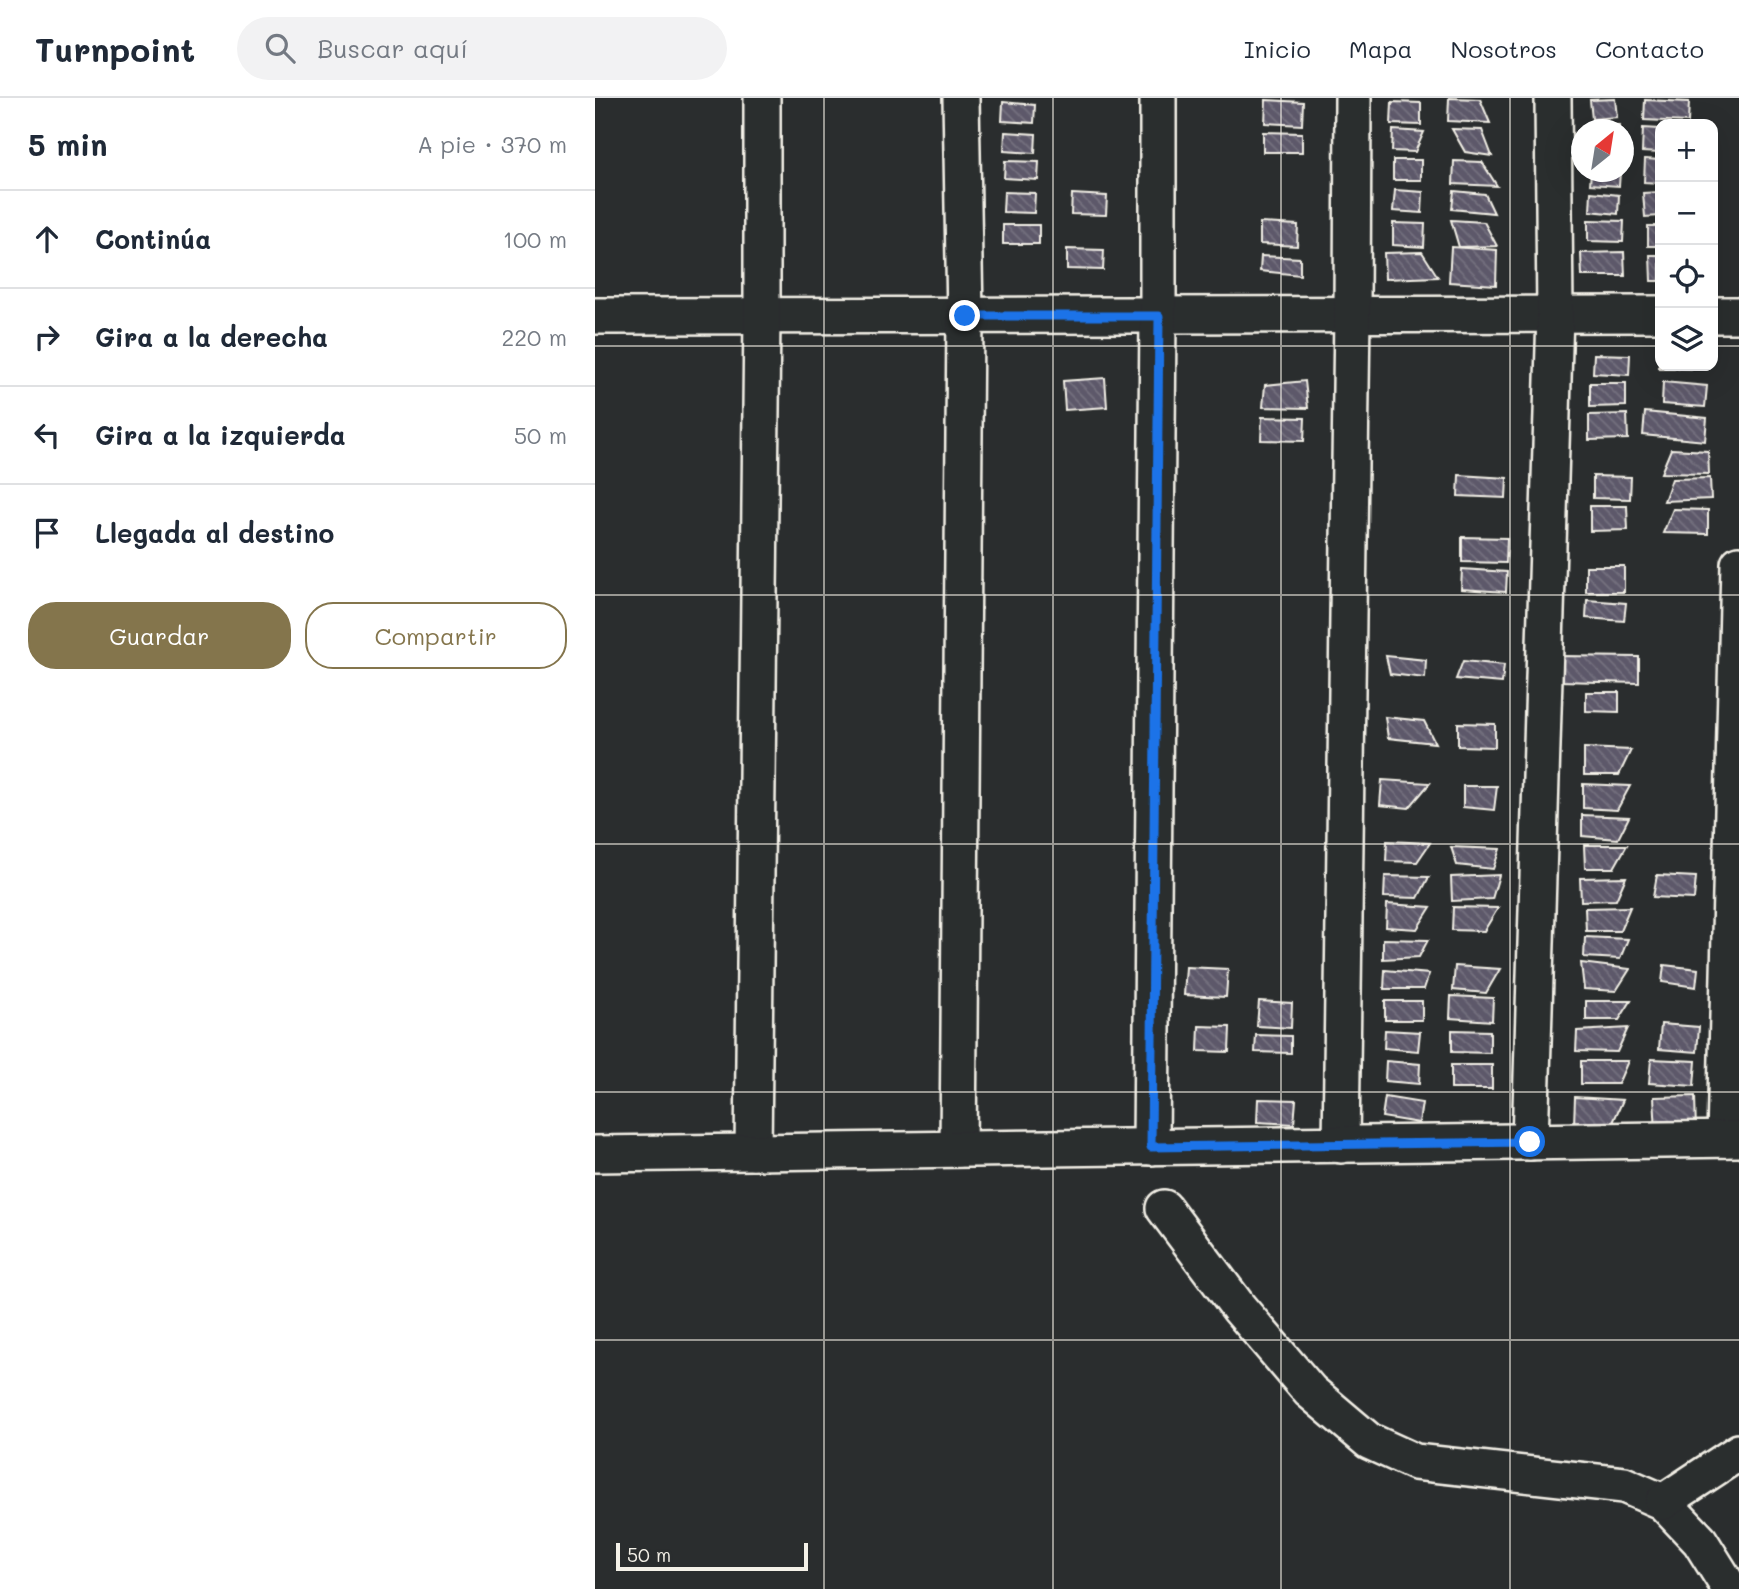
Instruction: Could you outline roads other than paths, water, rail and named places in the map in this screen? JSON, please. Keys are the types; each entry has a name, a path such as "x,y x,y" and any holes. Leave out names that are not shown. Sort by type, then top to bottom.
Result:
{"street":[{"path":"753,1152 762,98"},
{"path":"958,1149 965,316 961,98"},
{"path":"1151,1147 1159,316 1158,98"},
{"path":"1341,1145 1353,98"},
{"path":"1530,1142 1555,314 1553,98"},
{"path":"595,316 1655,314"},
{"path":"1718,315 1739,315"},
{"path":"595,1154 1732,1139 1739,564"},
{"path":"1164,1208 1239,1308 1310,1391 1369,1441 1415,1462 1624,1485 1663,1502 1700,1541 1730,1589"},
{"path":"1663,1502 1739,1452"}]}
